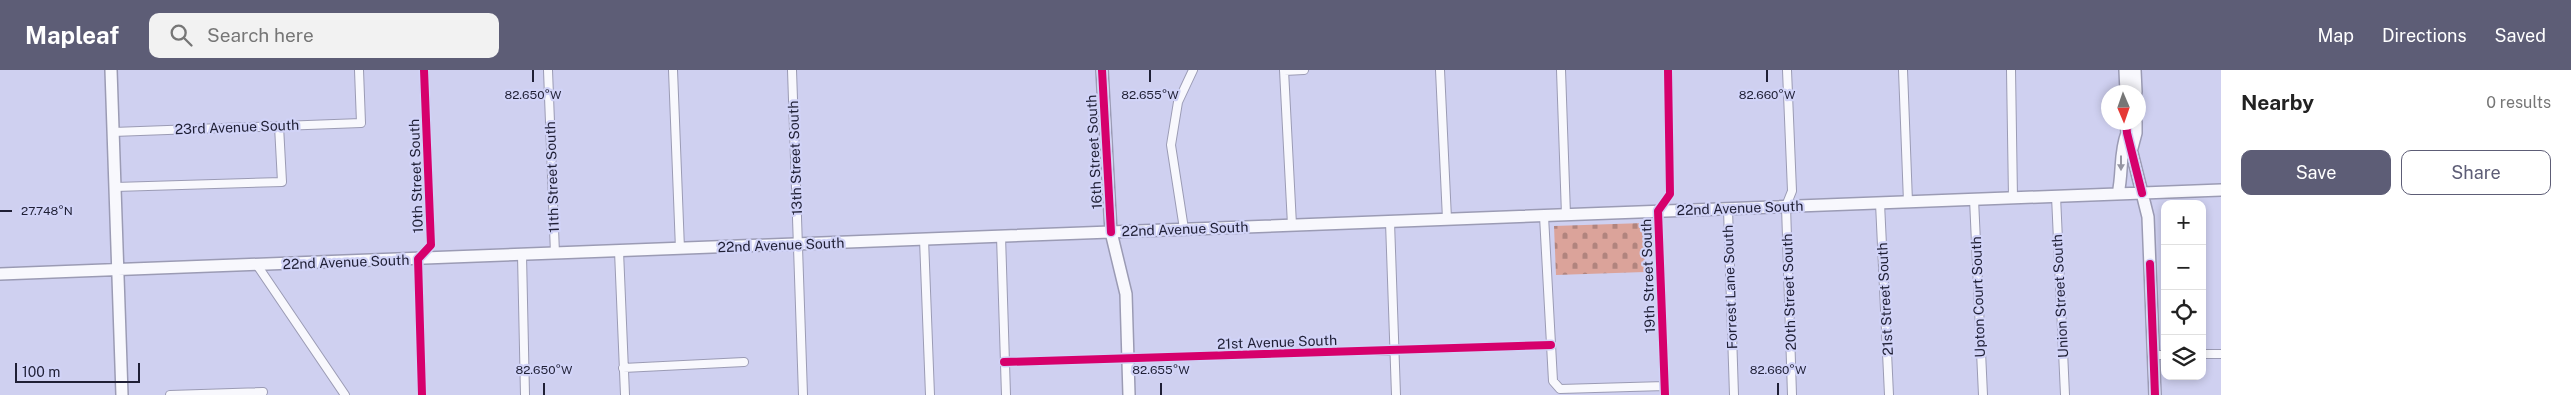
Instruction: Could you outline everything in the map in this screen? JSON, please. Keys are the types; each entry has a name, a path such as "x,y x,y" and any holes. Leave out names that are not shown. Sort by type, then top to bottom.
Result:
{"main road":[{"path":"111,70 122,395"},
{"name":"16th Street South","path":"1102,70 1110,232 1126,294 1129,395"},
{"path":"2125,70 2126,85"},
{"path":"2135,70 2136,85"},
{"path":"2118,194 2121,181 2121,149 2126,130"},
{"path":"2128,130 2148,217 2159,355 2155,395"},
{"path":"2132,148 2136,130"},
{"name":"22nd Avenue South","path":"0,274 2221,190"}],"street":[{"name":"23rd Avenue South","path":"113,132 360,123 359,70"},
{"name":"10th Street South","path":"418,259 431,245 424,70"},
{"name":"11th Street South","path":"548,70 555,254"},
{"path":"673,70 680,249"},
{"name":"13th Street South","path":"792,70 803,395"},
{"path":"1184,229 1170,145 1178,102 1193,70"},
{"path":"1292,225 1284,70 1304,70"},
{"path":"1440,70 1447,219"},
{"path":"1561,70 1566,215"},
{"name":"19th Street South","path":"1665,395 1658,211 1670,194 1668,70"},
{"name":"20th Street South","path":"1788,70 1792,191 1786,206 1792,395"},
{"path":"1903,70 1908,202"},
{"path":"2011,70 2013,198"},
{"path":"114,187 282,182 279,126"},
{"name":"Union Street South","path":"2056,196 2065,395"},
{"name":"Upton Court South","path":"1974,199 1983,395"},
{"name":"21st Street South","path":"1880,203 1889,395"},
{"name":"Forrest Lane South","path":"1728,209 1734,395"},
{"path":"1544,216 1553,381 1560,389 1665,386"},
{"path":"1390,222 1396,395"},
{"path":"1001,236 1006,395"},
{"path":"924,240 930,395"},
{"path":"619,251 625,395"},
{"path":"522,255 525,395"},
{"path":"418,259 422,395"},
{"path":"257,265 345,395"},
{"name":"21st Avenue South","path":"1004,362 1551,345"},
{"path":"2206,354 2221,354"},
{"path":"623,368 744,362"},
{"path":"170,395 263,392"}],"green space":[{"path":"1644,223 1645,272 1556,275 1554,226"}],"cycle path":[{"path":"422,395 418,259 431,245 424,70"},
{"path":"1102,70 1111,232"},
{"path":"1665,395 1658,211 1670,194 1668,70"},
{"path":"2127,130 2142,193"},
{"path":"2150,264 2155,395"},
{"path":"1004,362 1551,345"}]}
